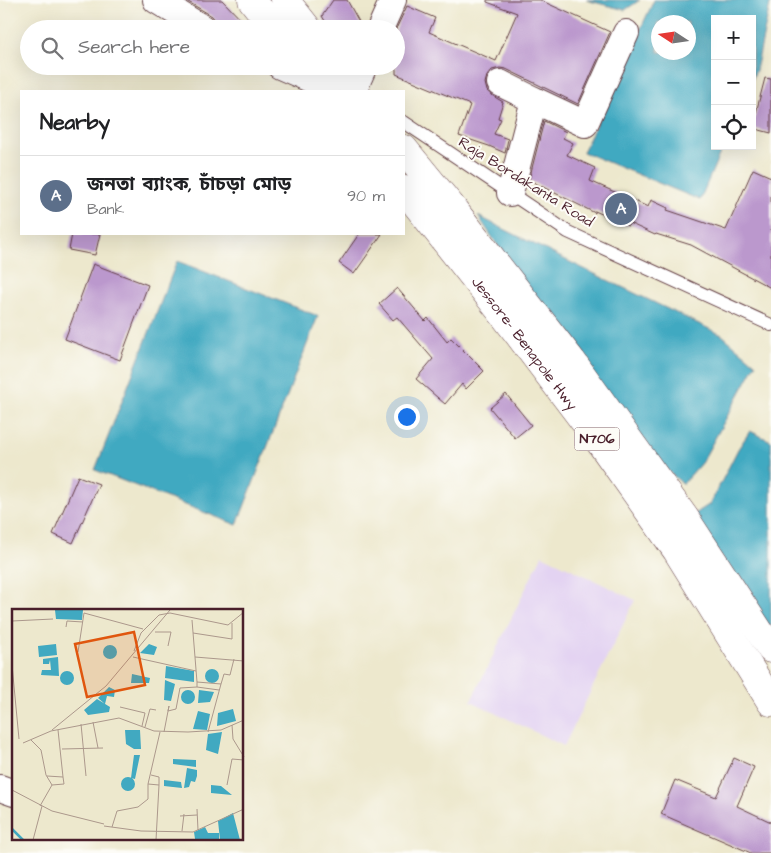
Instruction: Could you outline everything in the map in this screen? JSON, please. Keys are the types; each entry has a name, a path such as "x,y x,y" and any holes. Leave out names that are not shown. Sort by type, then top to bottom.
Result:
{"highway":[{"path":"252,0 268,20"},
{"path":"284,0 301,20"},
{"path":"321,77 358,84"},
{"name":"Jessore- Benapole Hwy","path":"405,150 572,361 684,518 771,649"},
{"name":"Jessore- Benapole Hwy","path":"405,190 506,318 677,551 771,702"}],"street":[{"path":"156,0 189,20"},
{"path":"384,20 393,0"},
{"path":"500,83 585,124 626,33"},
{"path":"510,194 534,100"},
{"path":"0,788 12,792"}],"lane":[{"name":"Raja Bordakanta Road","path":"405,123 568,232 771,325"}],"shaded area":[{"path":"542,555 635,600 564,746 471,701"}],"water":[{"path":"586,0 640,0 625,10"},
{"path":"654,0 771,0 756,70 756,15 711,15 711,150 721,150 700,200 583,152"},
{"path":"478,216 722,335 756,364 702,462 683,484 637,445"},
{"path":"177,261 318,316 237,525 95,470"},
{"path":"750,431 771,441 771,635 693,515 710,504 738,449"}],"building":[{"path":"185,0 222,0 241,20 215,20 212,16"},
{"path":"333,0 347,0 358,20 324,20 322,16"},
{"path":"487,0 540,0 610,32 578,104 506,69 492,70 487,76 485,83 487,91 503,102 498,118 501,119 494,134 508,139 505,153 459,136 470,105 398,75 405,75 405,20 400,20 407,6 435,18 429,32 496,61 517,13 487,2"},
{"path":"765,78 771,79 771,133 756,129 756,113"},
{"path":"544,121 566,132 563,138 573,143 567,155 595,168 590,181 648,207 651,200 668,208 667,210 726,230 753,169 771,177 771,288 691,245 655,235 629,223 628,226 595,211 595,213 529,180"},
{"path":"72,235 100,235 95,255 69,250"},
{"path":"358,235 381,235 354,274 339,263"},
{"path":"93,264 148,285 120,360 65,339"},
{"path":"397,288 425,321 428,318 447,342 451,338 484,371 466,389 462,384 445,404 416,379 433,359 397,317 393,320 379,304"},
{"path":"506,394 531,425 515,438 490,408"},
{"path":"78,476 99,484 73,543 53,534"},
{"path":"734,758 754,767 737,806 771,822 771,853 751,853 661,814 675,780 716,797"}],"place":[{"name":"জনতা ব্যাংক, চাঁচড়া মোড়","path":"621,209"}]}
